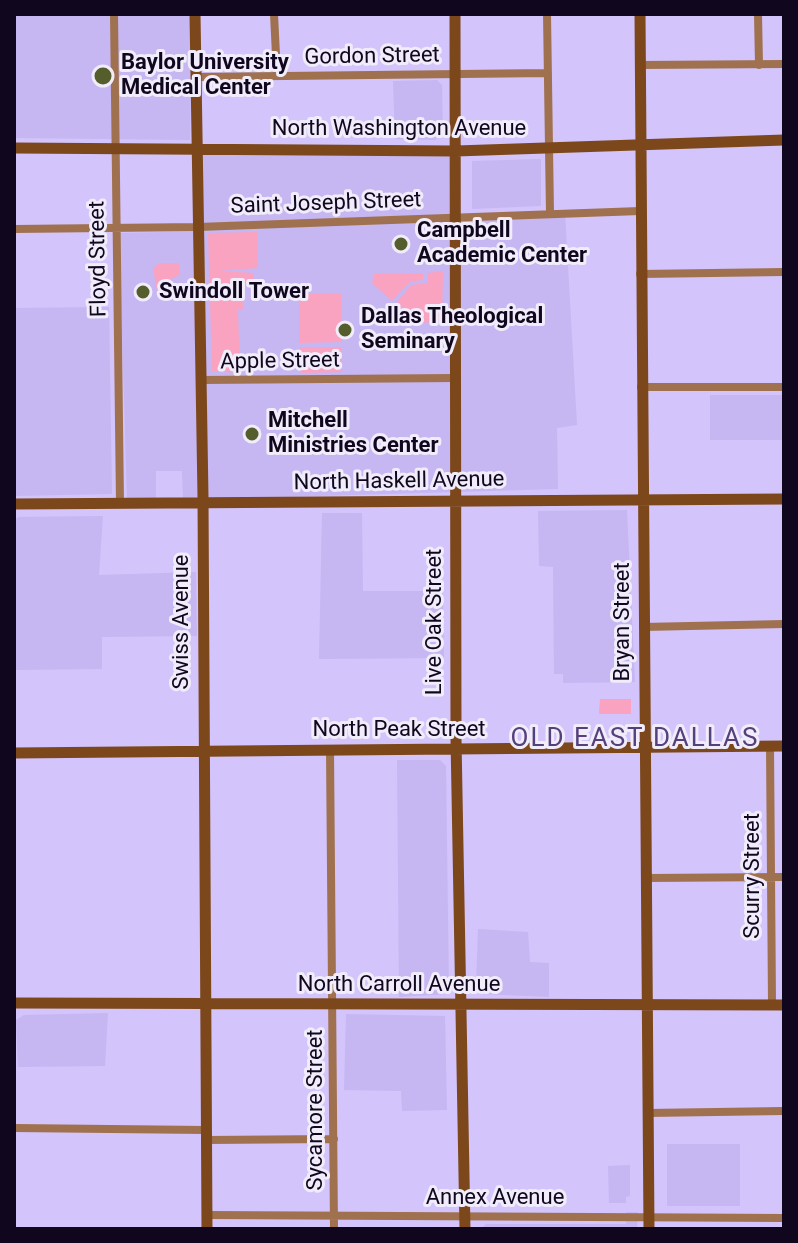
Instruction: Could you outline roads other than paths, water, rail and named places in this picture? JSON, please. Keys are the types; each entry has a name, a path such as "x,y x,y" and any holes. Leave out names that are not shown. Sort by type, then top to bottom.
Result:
{"street":[{"name":"Floyd Street","path":"114,14 120,504"},
{"name":"Swiss Avenue","path":"195,14 207,1229"},
{"path":"274,14 277,76"},
{"name":"Live Oak Street","path":"455,14 456,750 465,1229"},
{"path":"547,14 550,214"},
{"name":"Bryan Street","path":"640,14 649,1223"},
{"path":"758,14 759,65"},
{"path":"639,65 784,64"},
{"name":"Gordon Street","path":"196,77 548,73"},
{"name":"North Washington Avenue","path":"14,148 456,151 784,140"},
{"name":"Saint Joseph Street","path":"14,229 198,227 640,211"},
{"path":"640,274 784,272"},
{"name":"Apple Street","path":"201,380 455,378"},
{"path":"641,387 784,387"},
{"name":"North Haskell Avenue","path":"14,504 784,499"},
{"path":"643,627 784,624"},
{"name":"Scurry Street","path":"770,746 771,877 778,1005"},
{"name":"North Peak Street","path":"14,753 784,746"},
{"name":"Sycamore Street","path":"330,750 334,1229"},
{"path":"647,878 784,877"},
{"name":"North Carroll Avenue","path":"14,1003 778,1005"},
{"path":"647,1113 784,1111"},
{"path":"14,1128 334,1139"},
{"name":"Annex Avenue","path":"207,1215 465,1216 649,1223 781,1218"},
{"path":"778,1229 781,1218"}],"place":[{"name":"Baylor University Medical Center","path":"103,76"},
{"name":"Campbell Academic Center","path":"401,244"},
{"name":"Swindoll Tower","path":"143,292"},
{"name":"Dallas Theological Seminary","path":"345,330"},
{"name":"Mitchell Ministries Center","path":"252,434"}],"district":[{"name":"OLD EAST DALLAS","path":"635,739"}]}
